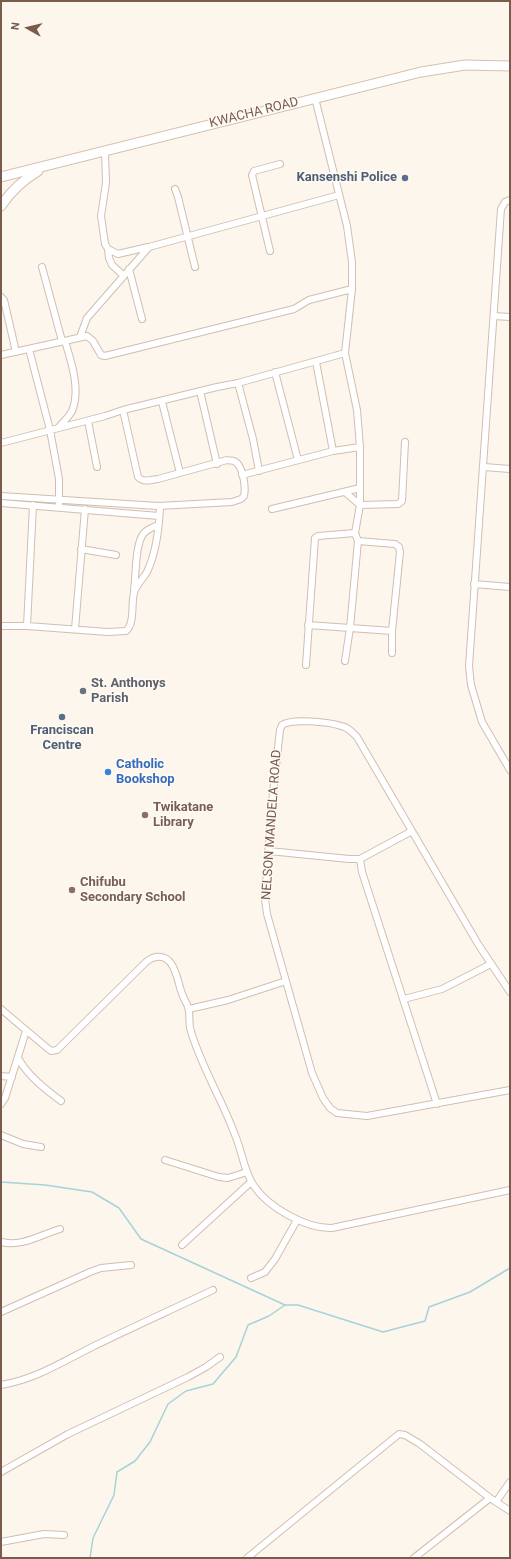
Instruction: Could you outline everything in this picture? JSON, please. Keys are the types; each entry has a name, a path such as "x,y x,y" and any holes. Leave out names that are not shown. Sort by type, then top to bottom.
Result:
{"main road":[{"name":"KWACHA ROAD","path":"1,177 439,68 465,65 510,66"},
{"path":"1,206 14,188 44,166"}],"street":[{"path":"315,98 351,249 353,271 345,353 357,410 360,447 360,505 355,533 358,541 350,628 345,661"},
{"path":"105,151 106,183 101,216 105,244 108,249 109,258 112,265 123,275"},
{"path":"270,250 252,175 254,171 280,164"},
{"path":"175,189 194,267"},
{"path":"108,249 118,254 149,247 339,195"},
{"path":"510,200 505,202 501,209 469,666 471,686 482,722 510,770"},
{"path":"80,337 88,318 123,275 149,247"},
{"path":"42,267 75,378 74,405 68,417 58,428"},
{"path":"129,269 142,319"},
{"path":"1,355 87,336 93,341 101,355 106,356 294,309 309,300 352,290"},
{"path":"1,297 4,300 16,352"},
{"path":"494,316 510,317"},
{"path":"29,349 50,430 59,479 59,507"},
{"path":"1,443 88,421 123,410 238,383 345,353"},
{"path":"316,362 333,451"},
{"path":"275,372 298,460"},
{"path":"238,383 253,439 259,471"},
{"path":"200,391 217,464"},
{"path":"162,402 180,473"},
{"path":"1,496 158,506 232,502 241,499 244,496 245,483 238,465 234,461 227,460 217,464 146,481 142,480 138,476 123,410"},
{"path":"88,421 97,467"},
{"path":"345,492 360,505 398,504 402,501 405,442"},
{"path":"242,475 333,451 360,447"},
{"path":"484,467 510,469"},
{"path":"272,509 360,488"},
{"path":"11,496 11,504"},
{"path":"1,503 159,516"},
{"path":"106,503 106,511"},
{"path":"27,626 33,505"},
{"path":"134,591 151,561 158,525 160,508 158,506"},
{"path":"76,629 85,509"},
{"path":"1,626 27,626 108,632 126,631 130,626 137,554 140,540 143,534 158,525"},
{"path":"306,665 315,538 318,536 355,533"},
{"path":"358,541 395,544 399,547 400,552 392,631 392,653"},
{"path":"81,550 116,555"},
{"path":"474,584 510,587"},
{"path":"308,625 392,631"},
{"name":"NELSON MANDELA ROAD","path":"510,992 491,964 356,737 350,730 335,724 292,722 282,725 280,730 265,899 267,914 312,1073 323,1098 330,1108 337,1113 367,1116 510,1090"},
{"path":"269,851 349,860 360,859 412,831"},
{"path":"360,859 362,872 438,1104"},
{"path":"1,1009 51,1051 57,1050 151,957 156,956 163,958 169,961 173,967 183,997 189,1009 190,1027 197,1050 235,1134 251,1182 260,1194 274,1206 297,1220 320,1227 332,1228 510,1190"},
{"path":"404,999 442,988 491,964"},
{"path":"189,1009 228,1000 286,981"},
{"path":"1,1104 5,1098 26,1031"},
{"path":"18,1058 24,1069 45,1089 61,1101"},
{"path":"1,1076 12,1077"},
{"path":"1,1135 23,1144 41,1147"},
{"path":"165,1160 219,1177 228,1178 248,1172"},
{"path":"182,1245 251,1182"},
{"path":"251,1278 265,1272 275,1259 297,1220"},
{"path":"1,1242 23,1243 60,1229"},
{"path":"1,1312 101,1268 131,1265"},
{"path":"1,1385 24,1380 40,1374 94,1346 213,1290"},
{"path":"1,1472 68,1434 188,1377 220,1357"},
{"path":"247,1558 399,1434 405,1435 420,1444 493,1500 510,1511"},
{"path":"414,1558 493,1500 510,1482"},
{"path":"1,1542 44,1534 64,1536"}],"waterway":[{"path":"1,1182 45,1185 92,1192 119,1208 141,1239 285,1305 298,1305 383,1332 425,1321 429,1307 470,1292 510,1268"},
{"path":"90,1558 93,1538 114,1495 117,1472 135,1461 150,1442 168,1404 186,1391 213,1384 236,1357 248,1325 269,1316 285,1305"}],"place":[{"name":"Kansenshi Police","path":"405,178"},
{"name":"St. Anthonys Parish","path":"83,691"},
{"name":"Franciscan Centre","path":"62,717"},
{"name":"Catholic Bookshop","path":"108,772"},
{"name":"Twikatane Library","path":"145,815"},
{"name":"Chifubu Secondary School","path":"72,890"}]}
